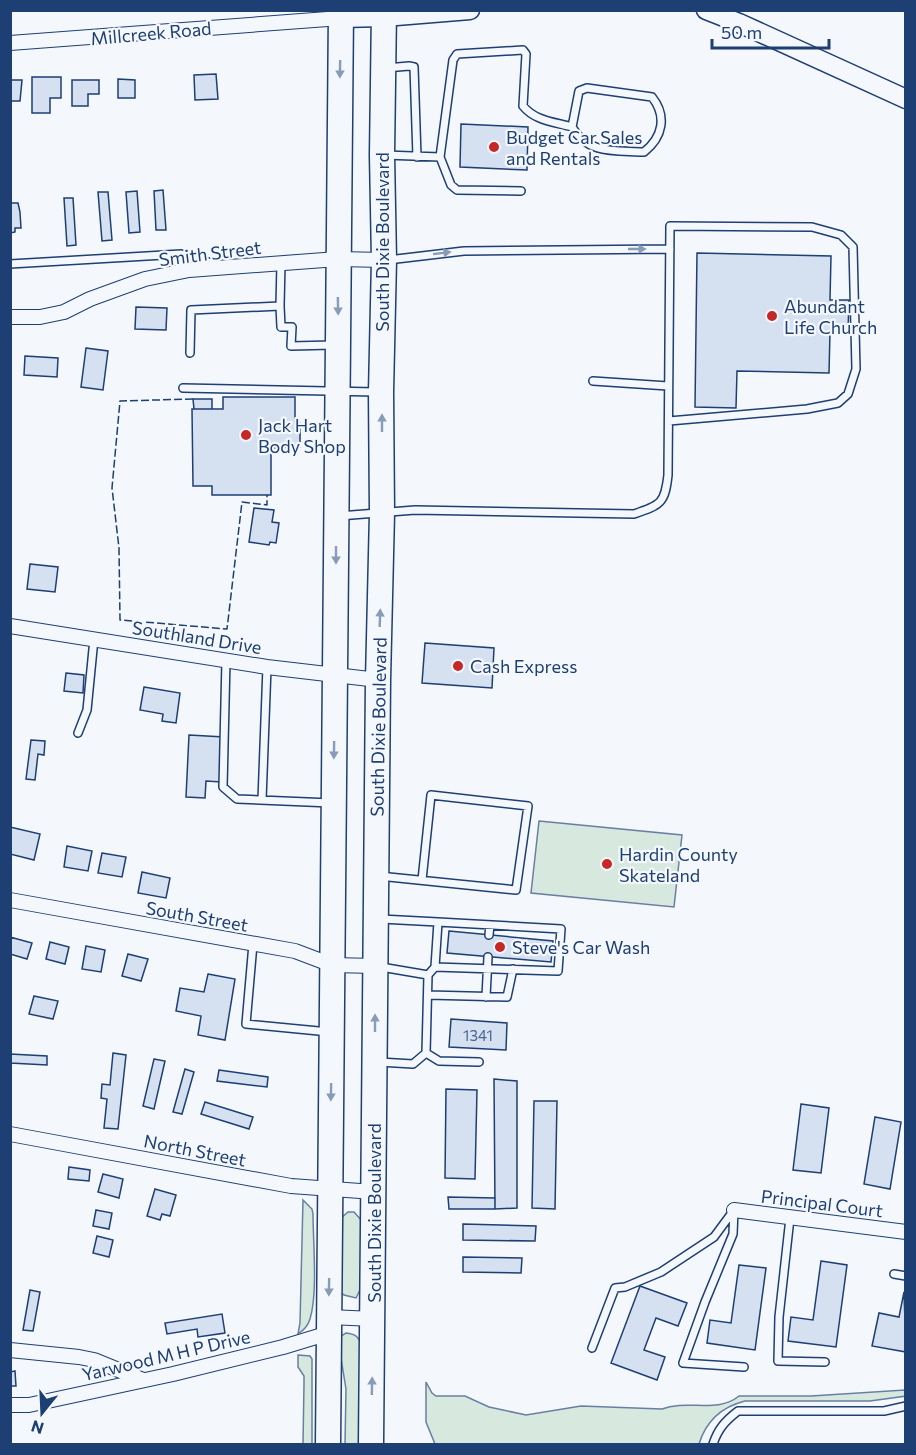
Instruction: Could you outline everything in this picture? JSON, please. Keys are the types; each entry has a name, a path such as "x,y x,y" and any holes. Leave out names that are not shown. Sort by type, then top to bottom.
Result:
{"highway":[{"path":"328,1444 341,14"},
{"name":"South Dixie Boulevard","path":"371,1444 374,1319 378,680 382,513 384,14"}],"street":[{"name":"Millcreek Road","path":"10,43 341,14 470,10"},
{"path":"706,10 739,22 906,99"},
{"name":"Smith Street","path":"10,317 40,317 64,312 83,302 146,279 189,270 338,259 384,260"},
{"name":"Southland Drive","path":"10,626 267,667 378,680"},
{"name":"South Street","path":"10,900 303,953 332,965 375,966"},
{"name":"North Street","path":"10,1134 291,1186 374,1192"},
{"name":"Principal Court","path":"734,1210 906,1232"},
{"name":"Yarwood M H P Drive","path":"10,1405 29,1405 146,1380 283,1347 329,1325 374,1319"},
{"path":"10,1350 94,1360 146,1380"}],"lane":[{"path":"521,191 457,190 452,185 440,157 453,60 457,54 523,50 526,54 523,106 528,112 542,119 572,127 578,138 597,149 644,152 654,144 661,126 660,107 652,97 587,88 579,91 572,127"},
{"path":"383,68 409,66 414,68 417,156"},
{"path":"382,155 440,157"},
{"path":"337,516 415,510 634,514 654,507 666,495 668,475 670,226 812,227 841,235 853,248 856,369 848,394 838,403 807,409 669,421"},
{"path":"384,260 464,251 670,249"},
{"path":"10,264 181,254 226,267"},
{"path":"281,263 281,327 292,327 291,346 339,345"},
{"path":"190,354 191,310 280,306"},
{"path":"593,381 668,386"},
{"path":"183,388 381,392"},
{"path":"78,733 87,710 94,639"},
{"path":"226,660 223,787 237,799 333,803"},
{"path":"262,800 267,667"},
{"path":"376,876 516,890 528,806 431,795 422,880"},
{"path":"376,919 561,929 558,971 435,967"},
{"path":"375,1062 413,1064 426,1053 428,975 435,967 438,922"},
{"path":"489,935 490,925"},
{"path":"253,944 246,1024 332,1033"},
{"path":"486,997 488,957"},
{"path":"375,966 428,975"},
{"path":"428,995 507,997 513,969"},
{"path":"426,1053 439,1061 479,1062"},
{"path":"592,1348 615,1288 625,1287 661,1272 714,1237 734,1210"},
{"path":"734,1210 733,1234 683,1363 744,1366"},
{"path":"790,1218 779,1317 778,1361 825,1362"},
{"path":"894,1274 906,1276"},
{"path":"713,1444 726,1420 738,1411 884,1412 906,1406"}],"shaded area":[{"name":"Hardin County Skateland","path":"539,821 682,835 674,907 531,893"},
{"path":"303,1200 312,1209 313,1214 314,1282 310,1319 306,1328 298,1334 300,1323"},
{"path":"348,1212 354,1212 362,1221 361,1288 356,1298 339,1291 340,1219"},
{"path":"346,1333 356,1336 361,1344 360,1444 345,1444 346,1389 339,1346 341,1336"},
{"path":"298,1355 310,1356 312,1359 312,1444 303,1444 304,1376 298,1367"},
{"path":"426,1382 436,1396 465,1396 489,1407 526,1415 581,1406 662,1409 681,1405 712,1405 730,1401 739,1396 811,1396 905,1390 906,1396 870,1401 745,1401 729,1407 716,1416 706,1428 699,1444 435,1444 426,1422"}],"building":[{"path":"216,74 218,99 195,100 194,75"},
{"path":"32,77 61,77 61,98 50,98 50,113 32,113"},
{"path":"118,79 135,80 135,98 118,98"},
{"path":"10,80 22,80 20,101 10,101"},
{"path":"72,80 99,80 99,94 88,94 88,106 72,106"},
{"name":"Budget Car Sales and Rentals","path":"461,124 528,127 527,170 460,167"},
{"path":"163,190 166,230 156,230 154,191"},
{"path":"137,191 140,232 129,233 126,192"},
{"path":"98,192 108,192 112,240 102,241"},
{"path":"64,198 73,198 76,245 67,246"},
{"path":"10,203 18,203 21,228 15,228 15,232 10,233"},
{"name":"Abundant Life Church","path":"697,253 831,256 830,300 849,300 848,332 830,332 829,373 737,371 736,408 695,407"},
{"path":"136,307 167,308 166,330 135,329"},
{"path":"86,348 108,351 103,390 81,387"},
{"path":"25,356 58,358 57,377 24,375"},
{"name":"Jack Hart Body Shop","path":"223,397 295,397 295,423 300,423 300,447 271,448 271,495 212,495 212,486 193,486 192,409 223,409"},
{"path":"193,399 212,399 212,409 194,409"},
{"path":"254,508 274,510 272,522 279,523 276,543 270,542 269,545 249,542"},
{"path":"30,564 58,567 55,592 27,589"},
{"name":"Cash Express","path":"425,643 494,648 492,688 422,683"},
{"path":"66,673 84,675 83,693 64,691"},
{"path":"144,687 180,693 176,723 162,721 163,714 140,710"},
{"path":"189,735 224,737 221,782 206,781 205,798 186,797"},
{"path":"31,740 45,741 44,755 38,754 35,780 26,779"},
{"path":"10,827 40,834 34,860 10,854"},
{"path":"67,846 92,851 88,871 64,867"},
{"path":"102,853 126,857 122,877 98,873"},
{"path":"142,872 170,878 166,898 138,893"},
{"name":"Steve's Car Wash","path":"449,931 553,941 551,962 447,953"},
{"path":"10,937 32,943 27,959 10,954"},
{"path":"50,942 69,947 65,964 46,959"},
{"path":"86,946 105,950 101,972 82,969"},
{"path":"128,954 148,959 141,981 122,976"},
{"path":"208,974 235,979 225,1040 198,1035 201,1016 176,1011 180,988 204,992"},
{"path":"34,996 58,1001 53,1019 29,1014"},
{"path":"451,1019 507,1023 506,1050 449,1047"},
{"path":"113,1053 126,1055 118,1129 104,1128 107,1099 101,1098 102,1084 110,1085"},
{"path":"10,1054 47,1056 47,1065 10,1063"},
{"path":"154,1059 165,1061 154,1109 143,1106"},
{"path":"185,1069 194,1072 182,1114 173,1112"},
{"path":"219,1070 268,1077 267,1087 217,1081"},
{"path":"494,1079 517,1081 517,1208 495,1209"},
{"path":"446,1089 477,1090 475,1179 445,1178"},
{"path":"534,1101 557,1101 555,1209 532,1208"},
{"path":"205,1102 253,1117 249,1129 201,1114"},
{"path":"801,1104 829,1108 821,1173 793,1170"},
{"path":"875,1117 901,1122 890,1189 864,1184"},
{"path":"69,1167 90,1170 89,1181 68,1179"},
{"path":"103,1174 123,1179 119,1198 98,1192"},
{"path":"155,1189 176,1195 170,1216 162,1214 160,1220 147,1216"},
{"path":"448,1197 495,1198 495,1209 449,1209"},
{"path":"96,1210 112,1213 109,1229 93,1226"},
{"path":"463,1224 536,1226 535,1241 463,1240"},
{"path":"97,1236 113,1240 109,1257 93,1253"},
{"path":"463,1257 522,1258 521,1273 463,1272"},
{"path":"821,1261 847,1265 836,1347 788,1341 791,1317 813,1320"},
{"path":"739,1265 766,1268 755,1350 707,1343 710,1320 731,1323"},
{"path":"640,1286 687,1303 678,1326 656,1318 644,1350 665,1357 657,1380 611,1363"},
{"path":"30,1290 40,1292 33,1331 23,1330"},
{"path":"904,1292 906,1352 872,1346 879,1313 899,1317"},
{"path":"222,1314 225,1333 198,1337 197,1329 167,1334 165,1323"},
{"path":"15,1371 16,1386 10,1386 10,1372"}],"fence":[{"path":"193,399 120,401 112,488 119,548 120,620 227,629 242,502 267,505 267,495"}],"place":[{"name":"Budget Car Sales and Rentals","path":"494,147"},
{"name":"Abundant Life Church","path":"772,316"},
{"name":"Jack Hart Body Shop","path":"246,435"},
{"name":"Cash Express","path":"458,666"},
{"name":"Hardin County Skateland","path":"607,864"},
{"name":"Steve's Car Wash","path":"500,947"}]}
